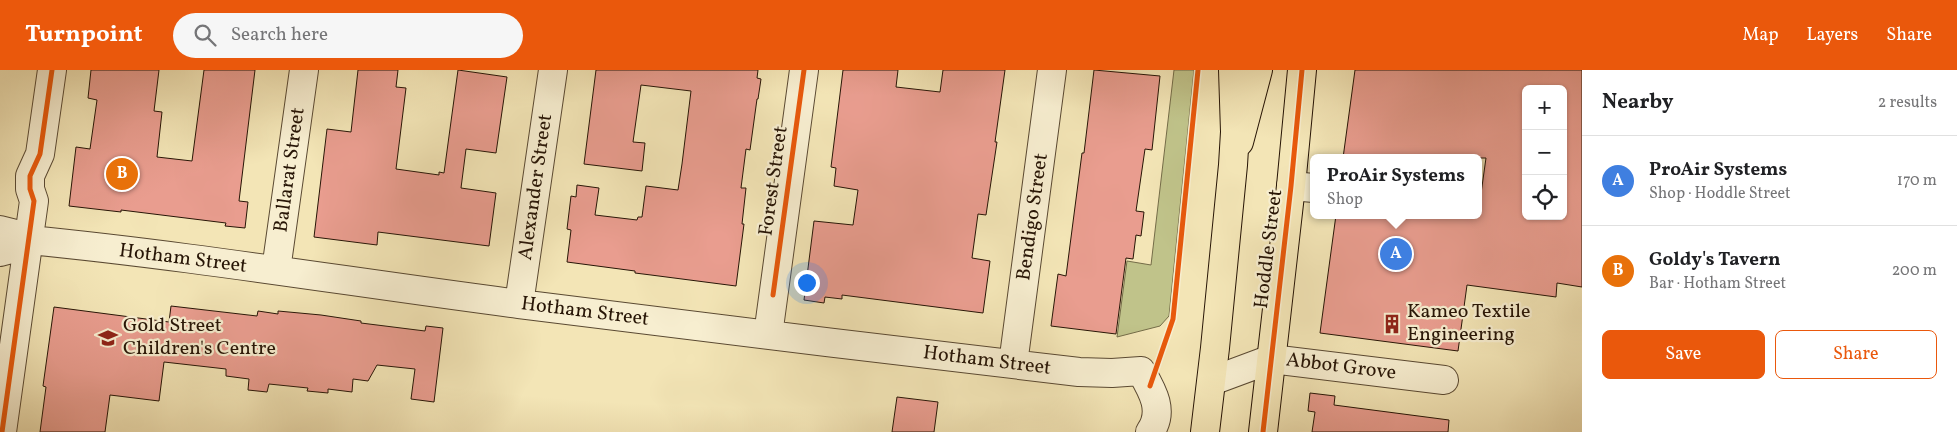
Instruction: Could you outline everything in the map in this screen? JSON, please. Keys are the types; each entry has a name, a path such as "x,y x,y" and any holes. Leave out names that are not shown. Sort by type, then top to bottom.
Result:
{"main road":[{"path":"1205,432 1234,165 1233,70"},
{"path":"1234,165 1258,70"},
{"name":"Hoddle Street","path":"1263,432 1271,359 1302,187 1302,70"}],"street":[{"path":"2,432 34,201 41,192 44,179 40,154 52,70"},
{"name":"Ballarat Street","path":"276,270 304,70"},
{"name":"Alexander Street","path":"519,304 553,70"},
{"name":"Forest Street","path":"768,335 804,70"},
{"name":"Bendigo Street","path":"1013,364 1052,70"},
{"name":"Hotham Street","path":"0,230 29,240 276,270 519,304 768,335 1079,372 1112,373 1141,371 1154,394 1157,404 1155,425 1150,432"},
{"path":"0,252 14,248 29,240"},
{"name":"Abbot Grove","path":"1212,381 1271,359 1444,380"}],"green space":[{"path":"1174,70 1194,70 1169,316 1160,326 1117,337 1127,261 1151,265"}],"building":[{"path":"91,70 159,70 154,111 162,112 157,157 192,161 204,70 255,70 239,201 248,202 245,228 225,226 226,223 121,210 121,212 69,206 76,147 90,149 97,100 88,98"},
{"path":"358,70 398,70 396,87 406,88 396,169 439,175 439,172 444,173 458,70 507,77 496,153 466,149 461,188 496,193 489,246 378,232 377,245 314,237 327,129 351,132"},
{"path":"596,70 758,70 757,78 761,79 750,150 746,149 741,188 746,188 742,224 744,224 736,286 567,262 571,230 567,229 571,196 576,197 577,185 599,188 595,215 637,220 638,217 642,217 646,186 678,190 682,164 691,91 641,85 633,142 645,143 642,171 584,164"},
{"path":"843,70 898,70 896,87 940,92 943,70 1005,70 986,215 978,214 972,258 990,261 983,313 842,295 842,299 825,297 824,303 804,300 814,221 853,225 858,190 834,186 836,168 831,167"},
{"path":"1094,70 1160,76 1152,150 1145,149 1136,211 1144,212 1141,236 1136,235 1133,259 1126,258 1116,334 1051,326 1058,274 1066,276"},
{"path":"1355,70 1582,70 1582,287 1557,283 1556,297 1467,285 1458,351 1320,333 1335,219 1482,219 1482,186 1486,158 1482,158 1482,154 1344,154"},
{"path":"171,306 257,316 258,311 278,314 278,311 321,315 361,321 361,323 425,331 426,326 443,328 434,402 411,399 415,369 377,365 368,381 353,379 352,392 328,389 328,393 307,391 308,388 269,384 267,392 248,390 249,379 226,376 226,369 164,362 159,401 110,395 105,432 40,432 46,387 43,386 54,307 169,322"},
{"path":"1310,393 1335,396 1334,405 1449,420 1448,432 1312,432 1315,412 1308,411"},
{"path":"897,397 938,402 934,432 892,432"}],"cycle path":[{"path":"2,432 34,201 30,189 30,176 40,154 52,70"},
{"path":"773,295 804,70"},
{"path":"1150,386 1173,319 1198,70"},
{"path":"1263,432 1302,70"}],"place":[{"name":"Goldy's Tavern","path":"122,174"},
{"name":"ProAir Systems","path":"1396,254"},
{"name":"Kameo Textile Engineering","path":"1392,324"},
{"name":"Gold Street Children's Centre","path":"108,338"}]}
